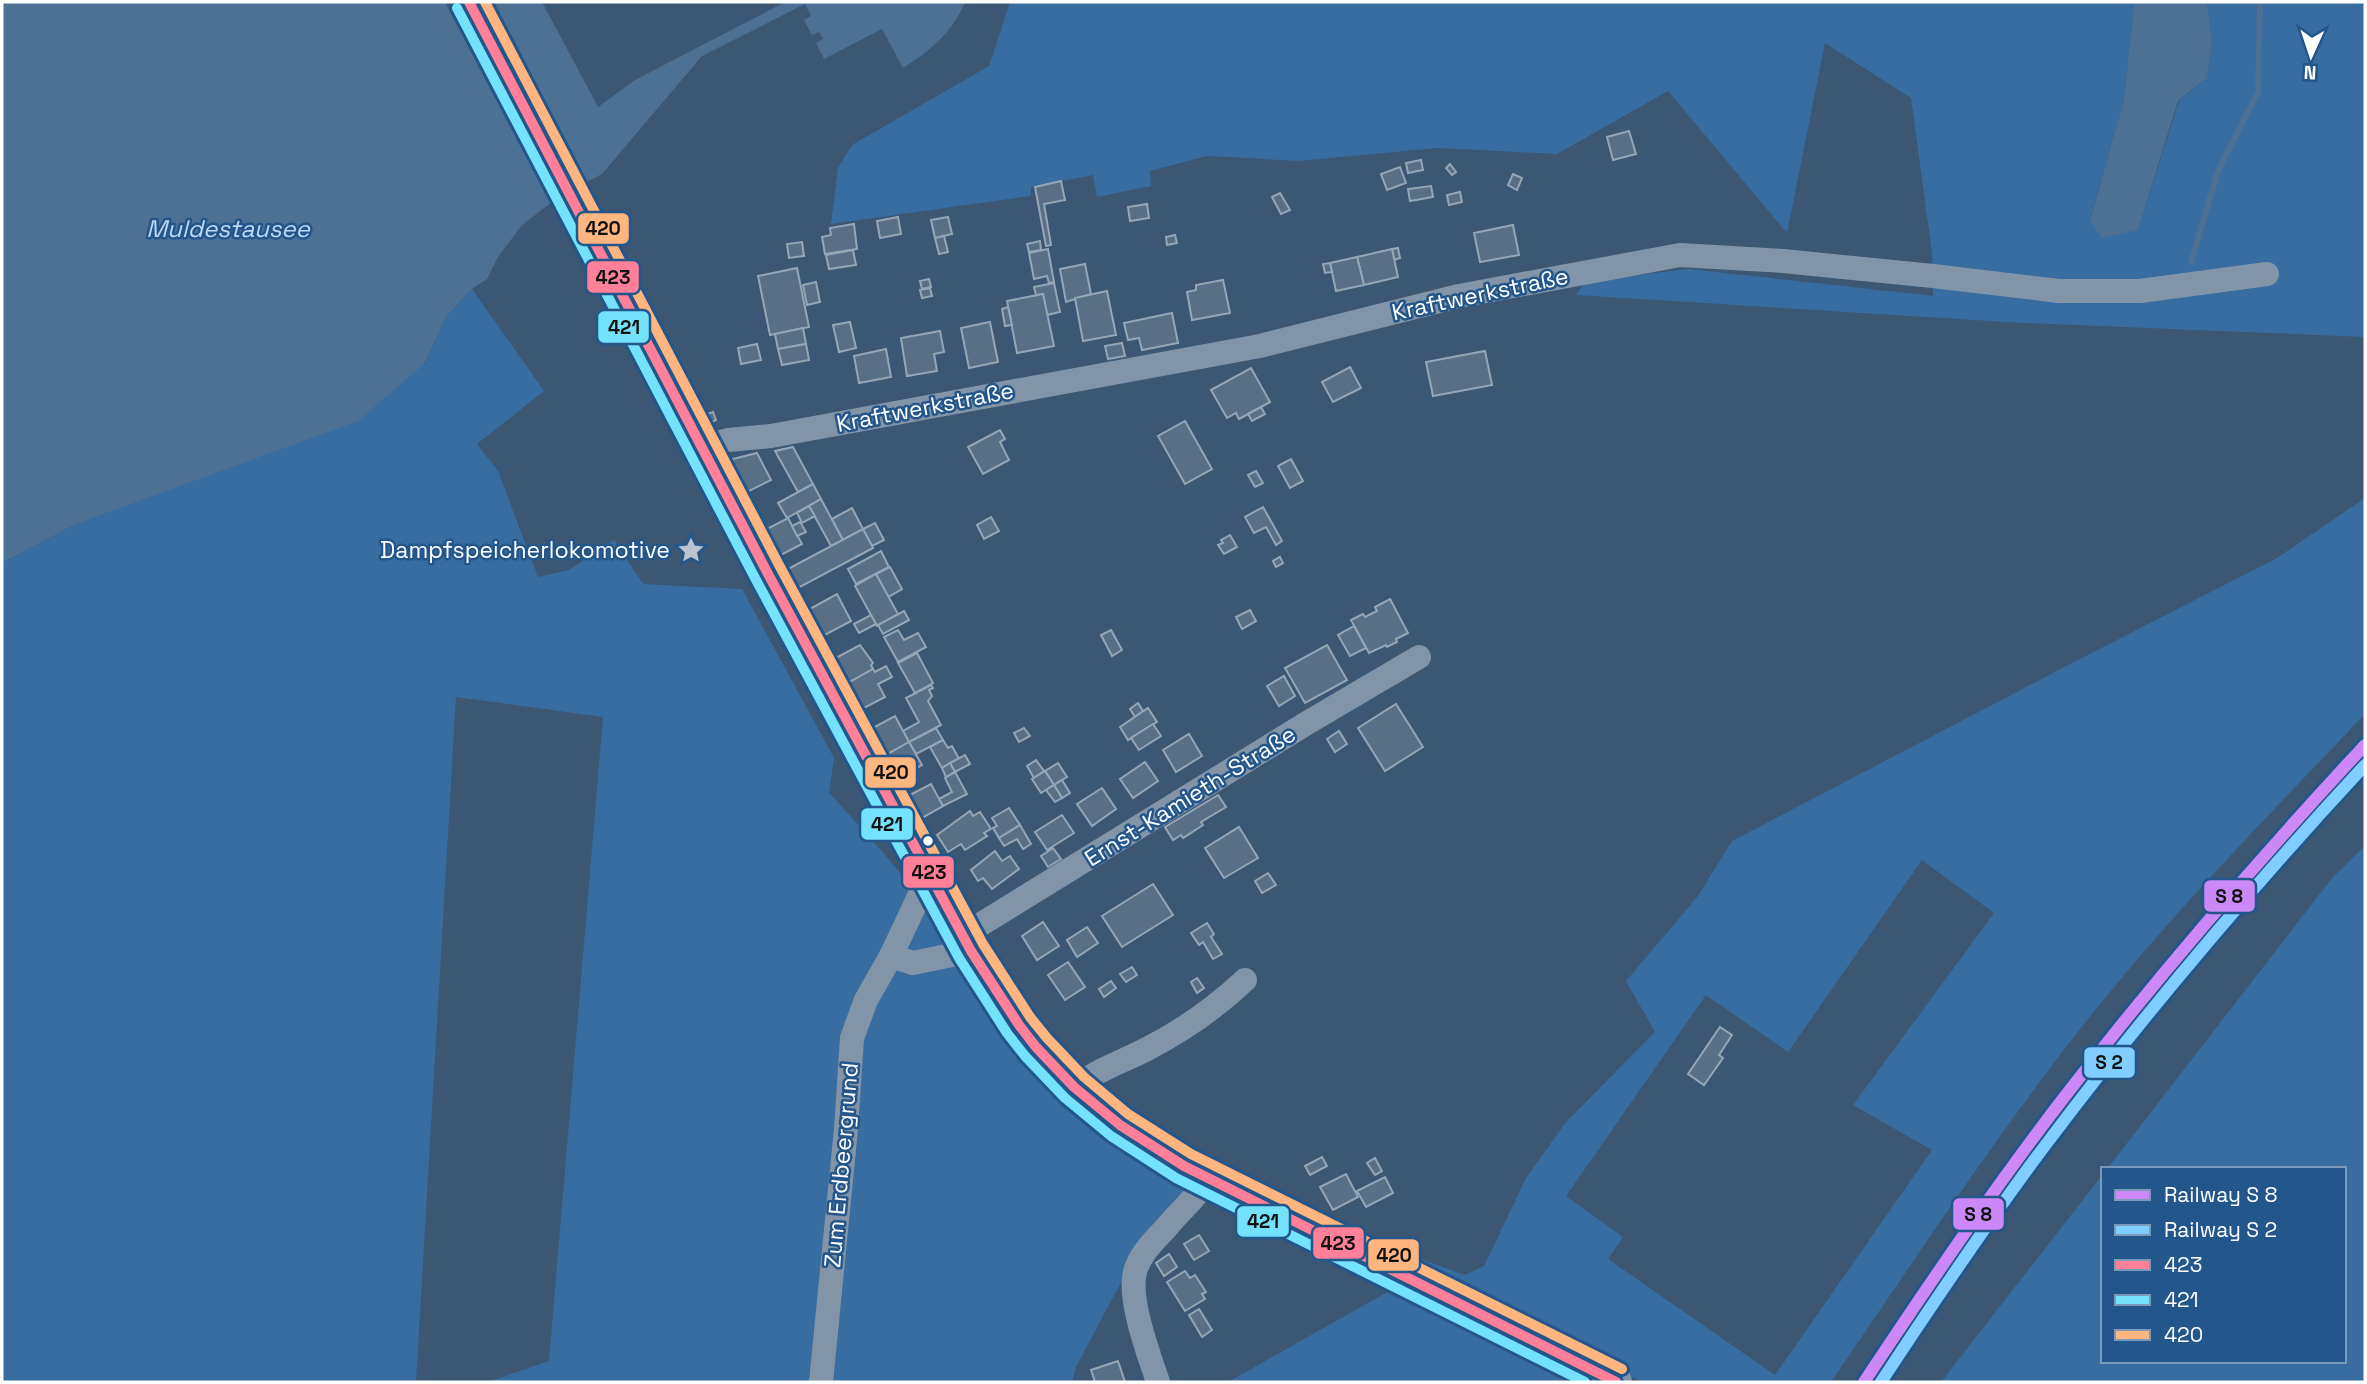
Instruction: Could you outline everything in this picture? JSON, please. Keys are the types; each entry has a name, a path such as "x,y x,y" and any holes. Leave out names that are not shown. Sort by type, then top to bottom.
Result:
{"main road":[{"path":"469,2 929,875 967,944 1036,1047 1074,1087 1140,1139 1208,1179 1616,1382"}],"street":[{"name":"Kraftwerkstraße","path":"702,447 728,440 771,436 1260,346 1459,296 1680,255 1797,262 2059,291 2140,291 2267,274"},
{"name":"Ernst-Kamieth-Straße","path":"967,944 1307,723 1419,657"},
{"name":"Zum Erdbeergrund","path":"821,1382 846,1129 852,1038 866,1000 891,956 929,875"},
{"path":"891,956 913,962 940,959 967,944"},
{"path":"1074,1087 1091,1075 1192,1024 1219,1005 1245,980"},
{"path":"1158,1382 1138,1311 1134,1291 1135,1272 1142,1256 1197,1196 1208,1179"}],"shaded area":[{"path":"1010,2 2134,2 2124,99 2090,220 2138,230 2179,101 2207,78 2212,42 2207,2 2365,2 2365,337 2023,323 1576,295 1586,281 1689,269 1933,296 1932,253 1911,98 1825,43 1787,233 1668,91 1557,154 1438,148 1298,161 1207,156 1150,171 1151,186 1097,197 1093,175 1031,187 1031,196 831,224 838,168 852,145 989,66"},
{"path":"472,289 544,391 477,444 498,471 538,577 569,570 614,540 643,584 742,589 834,758 829,793 918,895 1009,1037 1039,1074 1078,1111 1120,1143 1187,1187 1128,1269 1076,1367 1072,1382 488,1382 549,1361 603,717 456,697 416,1382 2,1382 2,563 76,524 425,364 446,317"},
{"path":"2365,498 2365,714 2186,904 2084,1024 1986,1155 1831,1382 1642,1382 1411,1267 1417,1258 1465,1275 1484,1266 1526,1178 1566,1122 1655,1032 1626,981 1698,896 1732,841 2277,558","holes":["1922,860 1994,913 1853,1105 1932,1150 1775,1375 1608,1259 1623,1237 1566,1196 1706,995 1788,1052"]},
{"path":"2365,846 2365,1382 1941,1382 2101,1177 2101,1363 2346,1363 2346,1167 2109,1167 2332,878"},
{"path":"1391,1290 1578,1382 1228,1382"}],"water":[{"name":"Muldestausee","path":"2,2 542,2 598,107 635,80 785,2 965,2 954,23 940,40 903,68 882,29 824,59 816,43 823,39 819,32 812,35 804,20 811,16 805,4 702,56 602,174 560,196 522,225 498,257 487,279 472,289 446,317 425,363 358,421 76,524 2,563"},
{"path":"2134,2 2207,2 2212,42 2207,78 2178,101 2138,230 2102,238 2090,221 2124,99"}],"pier":[{"path":"445,2 458,2 562,199 555,204"}],"building":[{"path":"1629,131 1636,154 1613,160 1607,137"},
{"path":"1421,160 1423,170 1408,173 1406,163"},
{"path":"1450,164 1456,172 1452,175 1446,168"},
{"path":"1400,167 1406,183 1387,190 1381,174"},
{"path":"1513,174 1522,178 1517,190 1508,185"},
{"path":"1061,181 1065,200 1044,204 1051,245 1046,246 1035,187"},
{"path":"1431,186 1433,197 1410,201 1408,189"},
{"path":"1460,192 1462,202 1449,205 1447,195"},
{"path":"1280,193 1290,210 1281,214 1272,197"},
{"path":"1147,204 1149,218 1130,221 1128,207"},
{"path":"898,217 901,234 880,238 877,221"},
{"path":"948,217 952,234 935,238 931,220"},
{"path":"854,224 857,249 825,254 822,237 831,235 830,228"},
{"path":"1513,225 1519,255 1480,262 1474,233"},
{"path":"1175,235 1177,243 1167,245 1166,237"},
{"path":"944,236 948,252 939,254 935,238"},
{"path":"1040,241 1041,250 1029,252 1027,244"},
{"path":"802,242 804,256 789,258 787,244"},
{"path":"1398,248 1400,258 1394,260 1392,249"},
{"path":"1048,249 1054,282 1049,283 1047,276 1034,279 1029,253"},
{"path":"1392,249 1398,277 1364,285 1357,257"},
{"path":"853,250 856,265 829,269 826,255"},
{"path":"1357,257 1364,285 1336,291 1330,263"},
{"path":"1330,263 1332,272 1325,273 1323,264"},
{"path":"1085,264 1091,294 1066,302 1060,269"},
{"path":"797,268 809,327 770,335 758,276"},
{"path":"929,279 931,287 922,289 920,281"},
{"path":"1223,280 1230,313 1192,320 1187,292 1196,290 1196,285"},
{"path":"816,282 820,302 807,305 803,285"},
{"path":"1054,283 1060,312 1047,315 1043,294 1036,295 1034,287"},
{"path":"930,288 932,296 922,298 920,290"},
{"path":"1107,291 1116,335 1083,341 1075,298"},
{"path":"1043,294 1054,346 1017,353 1007,301"},
{"path":"1008,307 1012,325 1005,326 1002,309"},
{"path":"1172,313 1178,343 1142,350 1139,338 1128,340 1124,323"},
{"path":"850,322 856,348 839,352 833,325"},
{"path":"990,322 998,362 969,368 961,328"},
{"path":"803,328 806,344 778,349 775,334"},
{"path":"940,331 944,352 934,354 937,371 907,376 901,338"},
{"path":"1122,343 1125,356 1108,359 1105,346"},
{"path":"757,344 761,360 741,364 738,348"},
{"path":"806,344 809,360 782,365 778,349"},
{"path":"886,349 891,377 859,383 854,356"},
{"path":"1485,351 1492,385 1433,396 1426,362"},
{"path":"1350,367 1361,388 1333,402 1322,382"},
{"path":"1251,368 1270,402 1239,419 1236,413 1227,418 1211,390"},
{"path":"1261,407 1265,414 1252,421 1248,414"},
{"path":"713,412 716,420 708,424 704,415"},
{"path":"1185,421 1212,469 1185,484 1158,436"},
{"path":"1000,430 1005,439 1000,442 1009,460 983,474 968,447"},
{"path":"793,447 813,484 798,492 775,451"},
{"path":"757,453 771,480 747,492 729,460"},
{"path":"1291,459 1303,481 1290,488 1278,466"},
{"path":"1256,471 1263,483 1255,487 1248,475"},
{"path":"813,484 821,499 787,518 778,503"},
{"path":"821,499 843,540 831,546 809,506"},
{"path":"809,506 815,516 802,523 797,513"},
{"path":"1263,507 1282,541 1276,545 1266,527 1254,533 1245,517"},
{"path":"852,508 863,529 843,540 832,519"},
{"path":"991,517 999,531 984,539 977,525"},
{"path":"788,518 802,544 779,556 765,530"},
{"path":"800,522 806,532 797,536 792,526"},
{"path":"875,523 884,540 872,546 863,529"},
{"path":"863,529 873,548 798,588 788,569"},
{"path":"1230,535 1237,547 1224,554 1218,545"},
{"path":"881,551 889,567 856,584 848,569"},
{"path":"1280,557 1283,563 1276,567 1273,561"},
{"path":"890,567 902,589 888,597 876,574"},
{"path":"876,574 898,614 877,626 855,586"},
{"path":"837,594 851,621 823,636 808,610"},
{"path":"1390,599 1408,633 1396,639 1397,642 1369,653 1351,620 1377,611 1375,607"},
{"path":"1250,610 1256,621 1242,629 1236,617"},
{"path":"904,611 909,620 883,634 878,625"},
{"path":"871,615 876,624 859,633 854,624"},
{"path":"1354,626 1366,648 1350,656 1338,635"},
{"path":"898,630 904,640 918,633 926,647 898,662 884,637"},
{"path":"1111,630 1122,650 1112,656 1101,635"},
{"path":"860,645 873,663 873,669 848,683 834,659"},
{"path":"1327,645 1347,680 1305,703 1285,668"},
{"path":"917,653 933,683 915,693 898,663"},
{"path":"886,666 892,677 878,684 885,697 862,709 848,683 873,669 875,672"},
{"path":"1284,676 1295,696 1279,706 1267,686"},
{"path":"931,685 933,688 929,690 932,696 928,701 941,725 909,742 903,731 919,722 906,698"},
{"path":"1138,703 1143,711 1135,717 1130,709"},
{"path":"1396,704 1423,747 1385,771 1358,728"},
{"path":"1148,708 1157,722 1128,740 1120,727"},
{"path":"895,716 909,742 886,755 871,729"},
{"path":"1153,724 1161,736 1139,750 1131,738"},
{"path":"936,728 943,740 916,754 909,742"},
{"path":"1024,728 1030,736 1019,742 1014,733"},
{"path":"1339,731 1347,744 1335,752 1327,739"},
{"path":"1189,734 1202,756 1176,772 1163,750"},
{"path":"943,740 948,748 952,746 959,759 942,768 930,747"},
{"path":"909,742 922,765 898,778 886,755"},
{"path":"965,755 970,764 955,772 950,763"},
{"path":"1036,760 1044,771 1034,778 1027,766"},
{"path":"1145,762 1158,781 1133,798 1120,779"},
{"path":"950,763 955,772 946,777 942,768"},
{"path":"1058,763 1067,777 1054,785 1045,771"},
{"path":"1045,771 1054,785 1041,793 1032,779"},
{"path":"955,772 967,794 943,806 939,799 952,792 945,778"},
{"path":"1062,780 1070,793 1062,798 1054,785"},
{"path":"931,784 943,806 920,819 908,796"},
{"path":"1054,785 1062,798 1055,802 1046,790"},
{"path":"1102,788 1116,809 1092,826 1077,804"},
{"path":"1218,795 1226,807 1201,822 1203,825 1183,838 1181,835 1173,840 1165,827"},
{"path":"1009,808 1020,825 999,838 993,828 997,826 992,818"},
{"path":"970,811 973,816 980,812 991,829 984,833 987,836 965,850 961,844 948,852 937,835"},
{"path":"1062,815 1074,833 1047,850 1035,832"},
{"path":"1020,825 1031,844 1023,849 1017,839 1004,846 999,838"},
{"path":"1239,827 1258,858 1224,878 1205,848"},
{"path":"1053,848 1061,859 1048,867 1041,856"},
{"path":"995,851 1002,861 1010,856 1019,869 992,889 983,878 978,881 971,870"},
{"path":"1268,873 1276,885 1262,893 1255,881"},
{"path":"1153,884 1173,915 1122,947 1102,916"},
{"path":"1043,922 1059,946 1037,960 1022,936"},
{"path":"1207,923 1214,934 1211,937 1222,954 1213,959 1203,942 1199,945 1191,933"},
{"path":"1087,927 1098,943 1077,957 1067,940"},
{"path":"1068,962 1085,987 1065,1000 1048,975"},
{"path":"1132,967 1137,975 1126,982 1120,974"},
{"path":"1197,978 1204,988 1197,993 1191,982"},
{"path":"1111,981 1116,988 1104,997 1099,989"},
{"path":"1720,1027 1732,1035 1719,1055 1723,1058 1704,1085 1688,1074"},
{"path":"1322,1157 1327,1166 1310,1175 1305,1166"},
{"path":"1375,1158 1382,1171 1375,1175 1367,1163"},
{"path":"1346,1174 1358,1197 1333,1210 1320,1187"},
{"path":"1385,1177 1393,1193 1366,1207 1357,1191"},
{"path":"1199,1235 1209,1251 1194,1260 1184,1244"},
{"path":"1169,1254 1177,1267 1164,1276 1156,1263"},
{"path":"1185,1271 1190,1278 1195,1275 1206,1292 1202,1294 1205,1299 1185,1311 1167,1282"},
{"path":"1199,1309 1212,1330 1202,1337 1189,1315"},
{"path":"1118,1361 1125,1382 1095,1382 1091,1370"}],"waterway":[{"path":"2191,262 2218,171 2258,92 2260,2"}],"transit line":[{"name":"423","path":"469,2 767,572 971,951 1036,1047 1074,1087 1120,1125 1184,1166 1616,1382"},
{"name":"420","path":"485,2 779,565 983,944 1030,1017 1047,1038 1084,1077 1128,1114 1191,1154 1622,1369"},
{"name":"421","path":"457,8 755,578 959,958 1025,1056 1065,1098 1111,1136 1176,1178 1585,1382"},
{"path":"1864,1382 1985,1204 2098,1054 2209,919 2365,745"},
{"path":"1881,1382 1981,1234 2120,1048 2281,857 2365,765"}],"place":[{"name":"Dampfspeicherlokomotive","path":"691,550"}]}
